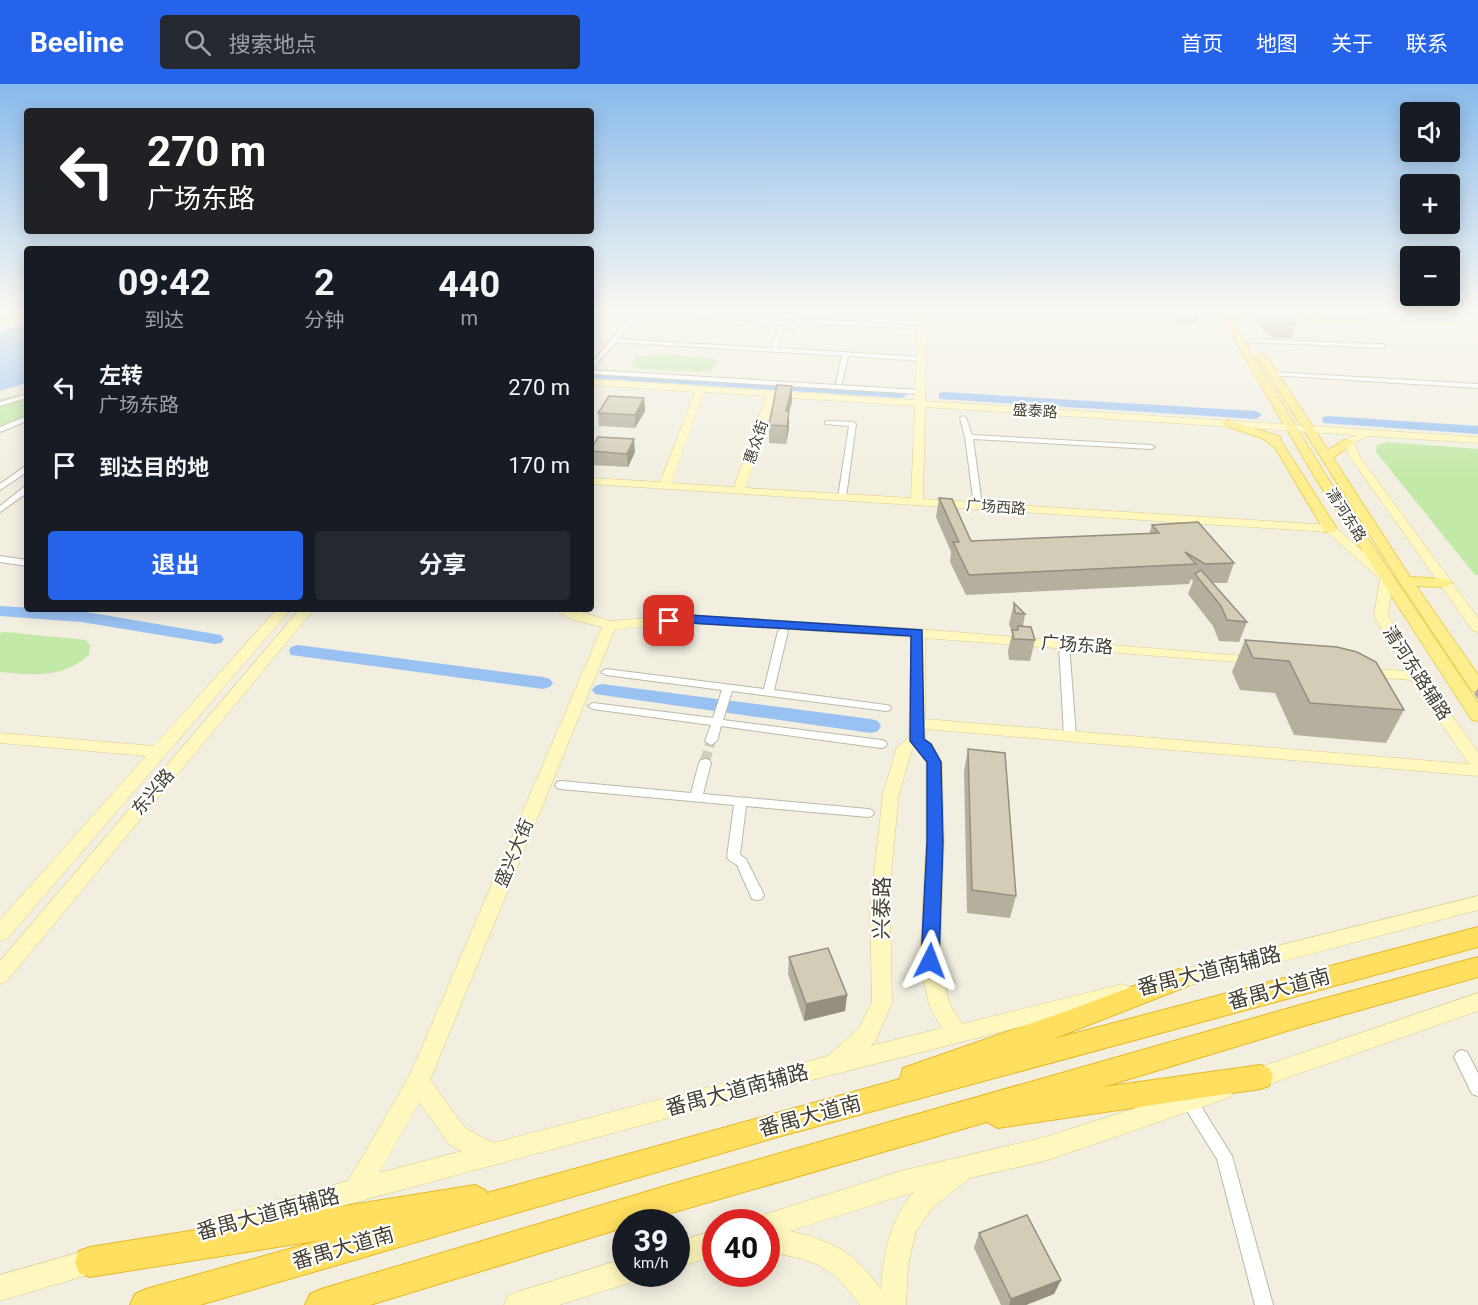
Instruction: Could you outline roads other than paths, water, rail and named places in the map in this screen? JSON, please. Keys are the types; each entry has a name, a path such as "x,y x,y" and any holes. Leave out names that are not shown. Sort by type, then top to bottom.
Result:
{"highway":[{"name":"番禺大道南","path":"146,1305 774,1125 1478,937"},
{"name":"番禺大道南","path":"323,1305 744,1178 1168,1057 1370,995 1478,967"},
{"path":"774,1125 1071,1021 1179,979"},
{"path":"931,1125 1260,1077"},
{"path":"90,1262 556,1186"}],"main road":[{"name":"清河东路","path":"1255,367 1322,479 1478,716"},
{"name":"清河东路","path":"1268,367 1478,687"},
{"path":"1278,406 1294,407"},
{"path":"1227,423 1305,450"},
{"path":"1268,436 1281,447 1330,529"},
{"path":"1326,457 1348,442"},
{"path":"1299,478 1322,479"},
{"path":"1406,580 1446,583"}],"street":[{"path":"839,383 842,367"},
{"path":"917,501 921,367"},
{"path":"594,370 920,397"},
{"path":"1272,374 1478,386"},
{"name":"盛泰路","path":"594,382 772,394 920,397 1227,423 1478,440"},
{"path":"664,486 701,389"},
{"name":"惠众街","path":"739,490 772,394"},
{"path":"0,404 24,397"},
{"path":"963,418 969,437 978,505"},
{"path":"0,430 24,419"},
{"path":"827,423 853,424 842,497"},
{"path":"1373,433 1348,442 1355,457 1478,628"},
{"path":"969,437 1151,447"},
{"path":"0,489 24,471"},
{"name":"广场西路","path":"594,481 1330,529"},
{"path":"0,510 24,491"},
{"path":"1330,529 1386,578"},
{"path":"0,559 24,563"},
{"name":"清河东路辅路","path":"1386,578 1381,616 1416,676 1478,764"},
{"name":"东兴路","path":"0,933 281,612"},
{"name":"东兴路","path":"0,975 303,612"},
{"name":"广场东路","path":"567,612 610,625 689,619 918,633 1194,654 1277,663"},
{"name":"盛兴大街","path":"356,1190 418,1082 610,625"},
{"path":"768,693 783,631"},
{"path":"918,633 917,732 934,762 935,842 930,961 939,1005 956,1033"},
{"path":"1064,644 1070,736"},
{"path":"1348,671 1416,676"},
{"path":"606,672 886,708"},
{"path":"711,741 728,687"},
{"path":"593,706 715,724 881,744"},
{"path":"917,732 1070,736 1478,770"},
{"name":"兴泰路","path":"831,1065 867,1035 882,1002 880,910 891,794 905,747 917,732"},
{"path":"0,738 158,752"},
{"path":"696,797 705,763"},
{"path":"561,785 868,813"},
{"path":"741,801 733,857 742,862 757,895"},
{"name":"番禺大道南辅路","path":"0,1288 356,1190 831,1065 1477,902"},
{"path":"780,1222 901,1183 1045,1149 1190,1103 1478,1002"},
{"path":"1462,1057 1478,1089"},
{"path":"418,1082 457,1136 492,1155"},
{"path":"1190,1103 1224,1156 1264,1305"},
{"path":"893,1305 894,1273 905,1226 920,1202 965,1168"},
{"path":"780,1241 822,1251 852,1272 876,1305"},
{"path":"517,1305 612,1275"}],"water":[{"path":"0,367 24,367 24,384 0,391"}],"waterway":[{"path":"594,374 902,394"},
{"path":"943,396 1256,415"},
{"path":"1328,420 1478,430"},
{"path":"0,611 24,612"},
{"path":"27,612 135,624 215,639"},
{"path":"298,651 543,683"},
{"path":"602,690 871,726"}],"tunnel":[{"path":"705,761 711,741"}]}
